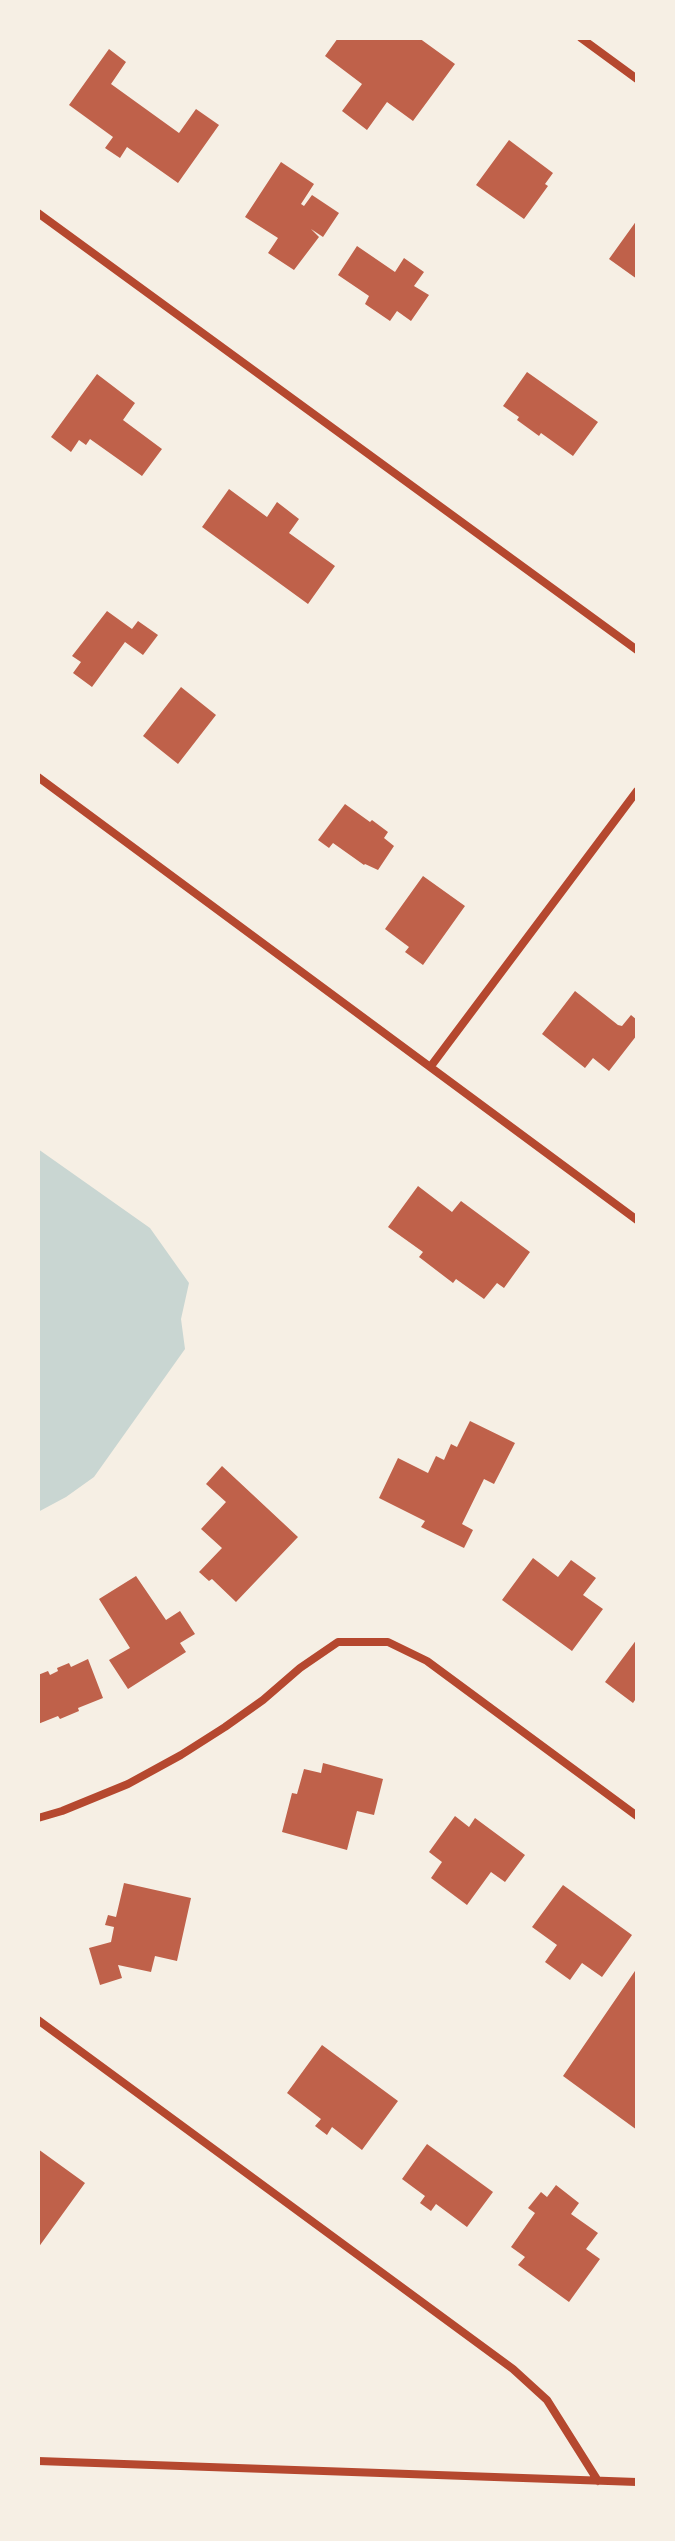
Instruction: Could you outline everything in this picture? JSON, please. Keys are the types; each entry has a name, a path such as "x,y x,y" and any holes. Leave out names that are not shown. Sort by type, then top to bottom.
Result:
{"street":[{"path":"581,38 637,79"},
{"path":"38,213 637,650"},
{"path":"38,777 637,1220"},
{"path":"431,1066 637,791"},
{"path":"38,1818 128,1784 181,1755 263,1700 300,1668 338,1642 388,1642 427,1661 637,1816"},
{"path":"38,2020 513,2369 547,2400 598,2481"},
{"path":"38,2461 637,2482"}],"shaded area":[{"path":"38,1149 150,1228 189,1283 181,1319 185,1349 94,1477 38,1512"}],"building":[{"path":"338,38 419,38 455,64 413,121 387,102 367,130 342,111 362,84 325,56"},
{"path":"109,49 126,62 111,84 179,133 196,109 219,125 178,183 127,147 120,158 105,148 113,137 69,105"},
{"path":"509,140 553,173 545,184 548,186 524,219 476,185"},
{"path":"281,162 314,184 301,204 304,206 312,195 339,213 323,237 311,229 319,237 294,270 268,253 278,238 245,217"},
{"path":"637,220 637,279 609,259"},
{"path":"357,246 395,272 404,258 424,272 414,286 429,295 411,321 397,311 390,321 365,304 369,296 338,275"},
{"path":"527,372 598,422 573,456 541,433 539,436 503,406"},
{"path":"97,374 135,403 123,420 162,449 142,476 90,439 86,445 79,440 71,452 51,437"},
{"path":"229,489 267,517 277,502 299,519 289,533 335,566 308,604 202,527"},
{"path":"107,611 132,629 138,621 158,635 143,655 125,642 92,687 73,673 81,662 72,656"},
{"path":"181,687 216,715 178,764 143,736"},
{"path":"345,804 388,832 384,838 394,846 378,870 364,865 333,843 329,848 318,840"},
{"path":"423,876 465,906 423,965 405,952 409,947 385,929"},
{"path":"575,991 618,1025 622,1026 631,1015 637,1020 637,1035 609,1071 593,1058 585,1068 542,1034"},
{"path":"418,1186 452,1212 461,1201 530,1252 504,1288 497,1283 484,1299 456,1279 453,1283 419,1257 423,1252 388,1227"},
{"path":"470,1421 515,1443 494,1484 484,1479 462,1524 473,1530 464,1548 421,1527 425,1521 379,1498 398,1458 428,1473 436,1456 444,1460 451,1444 457,1447"},
{"path":"222,1466 298,1537 236,1602 212,1579 209,1581 199,1572 222,1548 201,1529 226,1502 206,1484"},
{"path":"533,1558 558,1577 571,1560 596,1578 583,1595 603,1609 572,1651 502,1600"},
{"path":"136,1576 166,1620 180,1611 195,1634 180,1643 186,1652 128,1689 109,1660 130,1648 99,1599"},
{"path":"637,1639 637,1697 633,1703 605,1682"},
{"path":"88,1659 103,1698 60,1719 58,1716 38,1724 38,1675 48,1671 50,1675 58,1671 57,1668 69,1663 71,1667"},
{"path":"323,1763 383,1779 374,1815 357,1811 347,1850 282,1832 292,1793 297,1794 304,1769 321,1773"},
{"path":"455,1816 469,1827 475,1818 525,1855 505,1882 491,1872 467,1905 431,1878 442,1862 429,1852"},
{"path":"124,1883 191,1898 177,1961 155,1956 151,1972 118,1965 122,1978 100,1985 89,1948 111,1942 114,1927 105,1925 108,1915 116,1917"},
{"path":"563,1885 632,1935 602,1977 582,1963 570,1980 545,1962 557,1945 532,1927"},
{"path":"637,1968 637,2130 563,2076"},
{"path":"322,2045 398,2101 362,2150 332,2127 327,2135 315,2126 321,2119 287,2093"},
{"path":"427,2144 493,2192 467,2227 436,2204 431,2211 420,2203 425,2196 402,2179"},
{"path":"38,2149 85,2183 38,2248"},
{"path":"556,2185 579,2203 571,2214 598,2233 586,2249 600,2259 569,2302 518,2265 525,2257 511,2247 535,2213 528,2208 541,2192 547,2197"}]}
